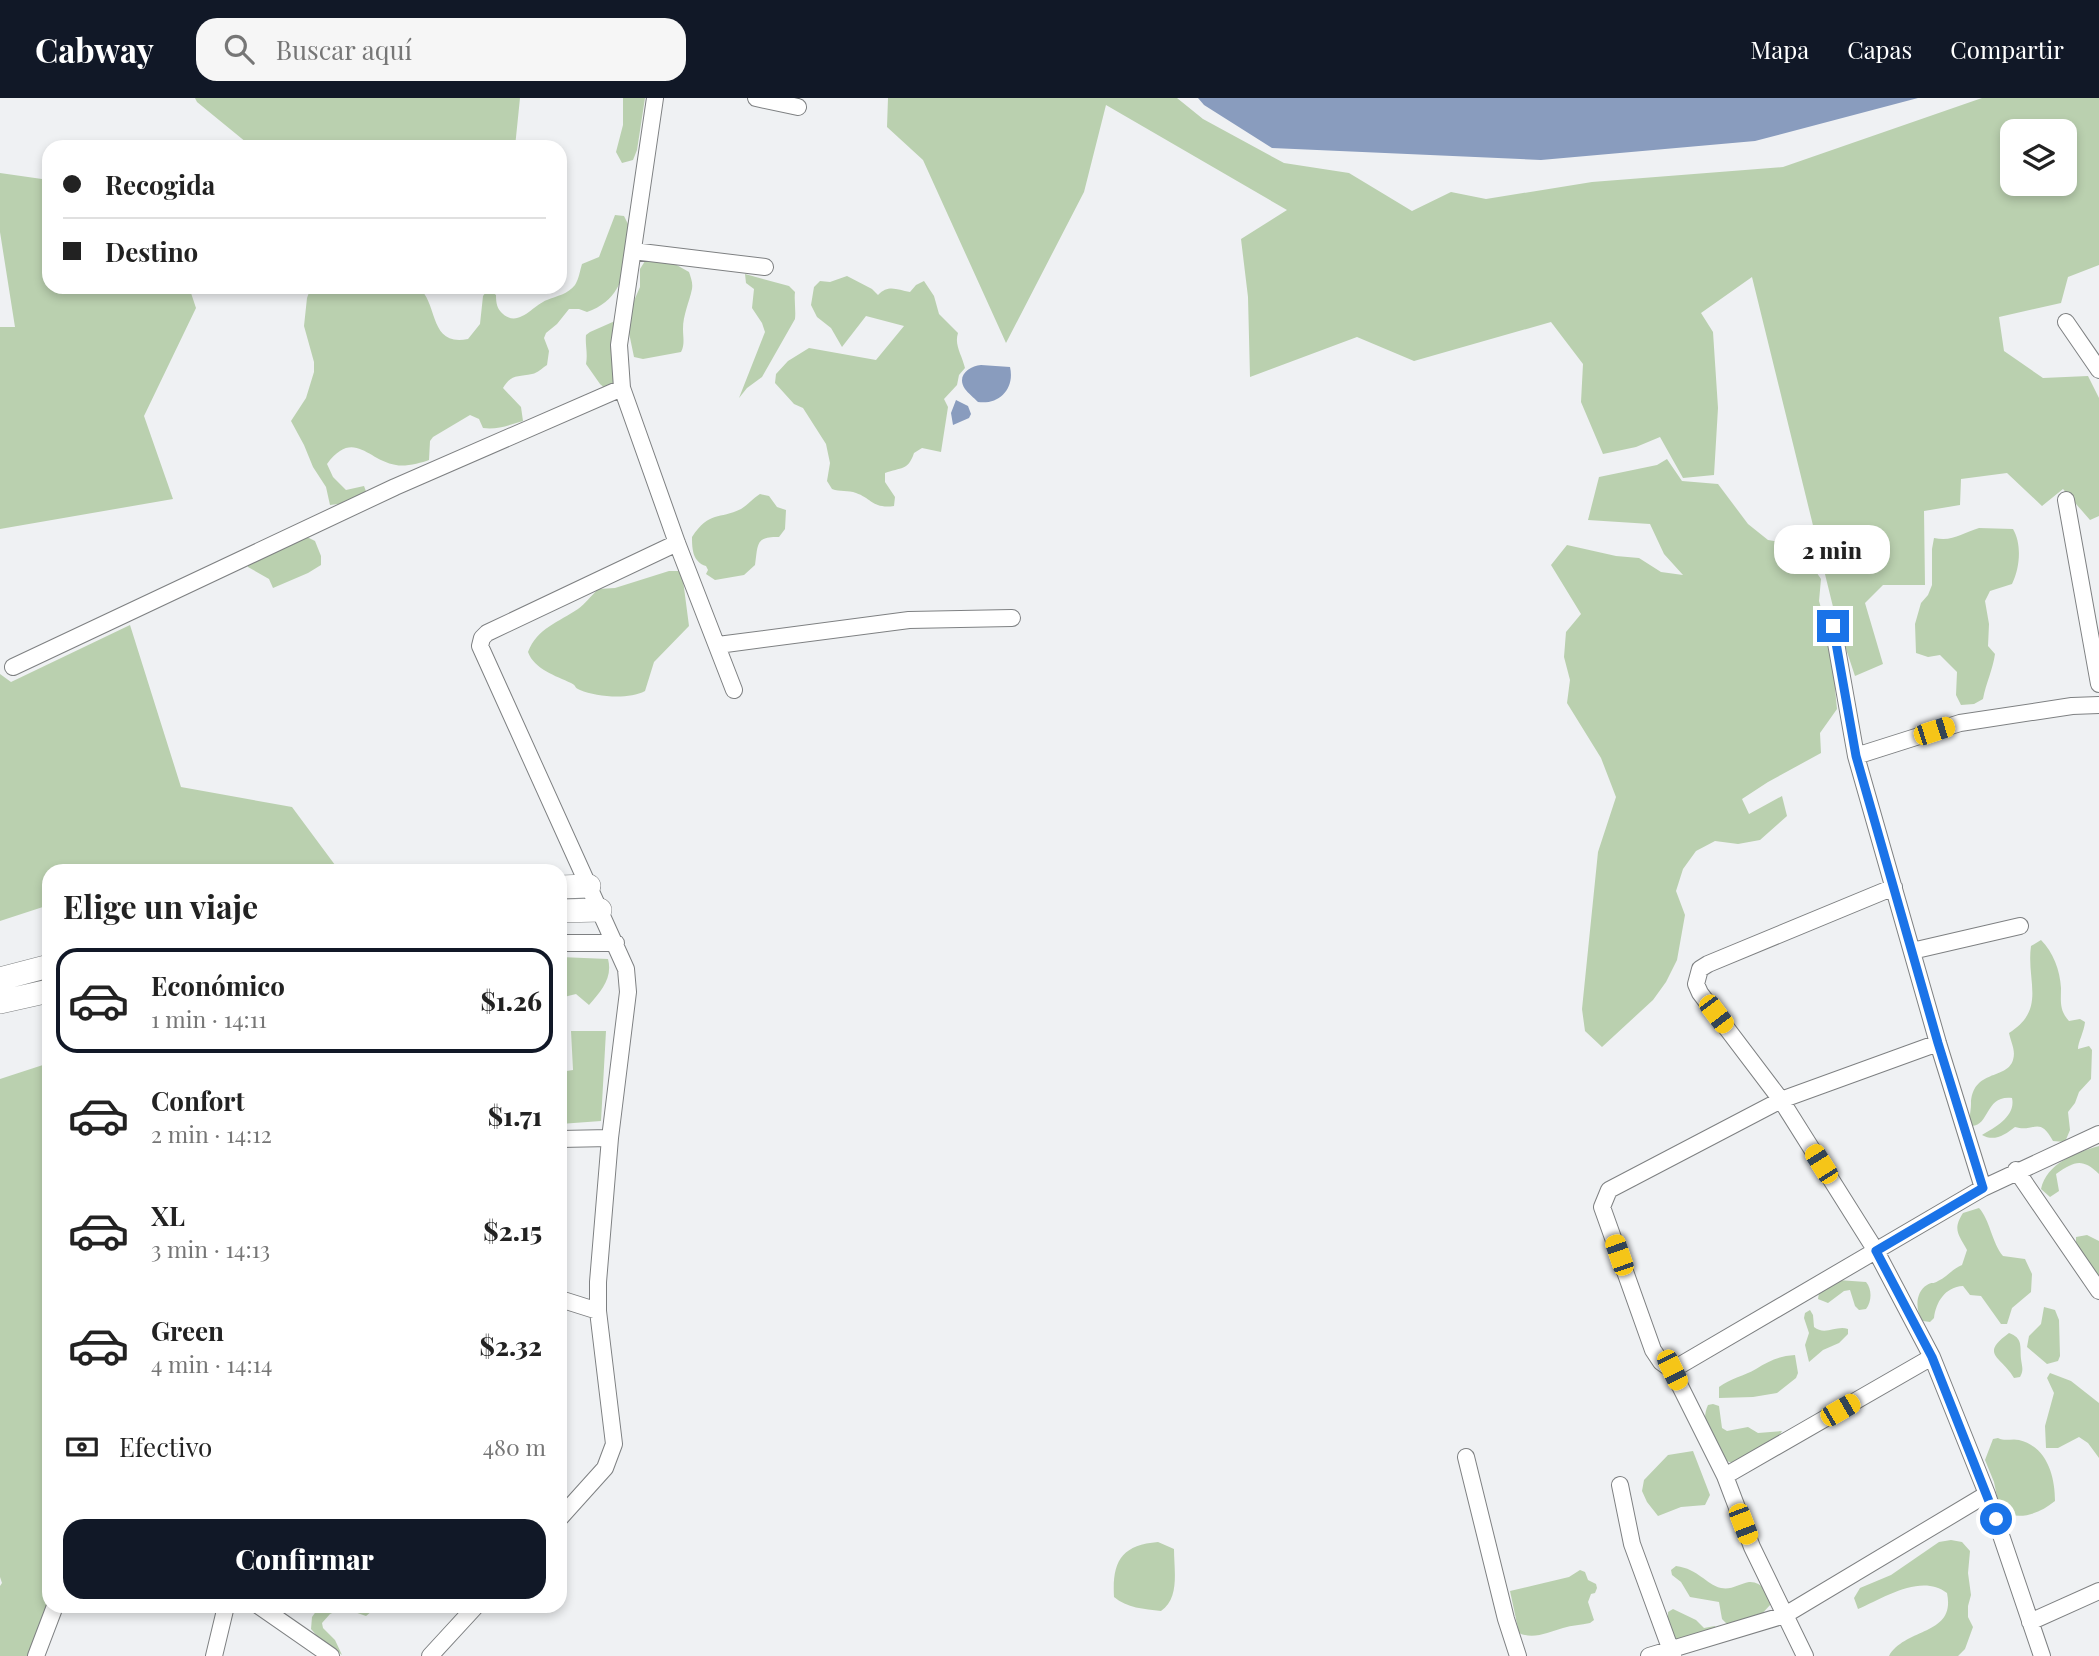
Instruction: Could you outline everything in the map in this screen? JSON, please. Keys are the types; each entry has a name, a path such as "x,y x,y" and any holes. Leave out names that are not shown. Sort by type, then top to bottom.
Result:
{"main road":[{"path":"567,887 589,886"},
{"path":"567,911 600,910"},
{"path":"0,979 42,968"},
{"path":"0,1002 42,993"}],"street":[{"path":"655,98 619,345 622,388 677,543 734,690"},
{"path":"756,98 799,107"},
{"path":"633,251 765,267"},
{"path":"2066,322 2097,364"},
{"path":"13,667 395,486 622,388"},
{"path":"2066,500 2099,684"},
{"path":"567,1510 606,1468 614,1444 598,1311 610,1138 628,992 626,969 480,646 487,633 677,543"},
{"path":"718,646 909,620 1012,618"},
{"path":"1833,626 1856,756 1938,1043 1983,1188"},
{"path":"1856,756 1961,723 2072,706 2099,705"},
{"path":"1894,887 1700,969 1696,984 1780,1100 1876,1251 1932,1357 1987,1494 2042,1656"},
{"path":"1912,951 2020,926"},
{"path":"567,943 616,943"},
{"path":"1805,1656 1752,1548 1725,1476 1672,1370 1661,1362 1653,1350 1602,1208 1609,1190 1780,1100 1938,1043"},
{"path":"1672,1370 1983,1188 2016,1170 2099,1134"},
{"path":"567,1139 610,1138"},
{"path":"2016,1170 2099,1291"},
{"path":"567,1301 598,1311"},
{"path":"1725,1476 1932,1357"},
{"path":"1466,1457 1506,1619 1518,1656"},
{"path":"1620,1485 1632,1544 1671,1653"},
{"path":"1649,1656 1671,1653 1785,1615 1987,1494"},
{"path":"2030,1622 2099,1591"},
{"path":"36,1656 52,1613"},
{"path":"214,1656 224,1613"},
{"path":"269,1613 331,1656"},
{"path":"430,1656 470,1613"}],"green space":[{"path":"195,98 520,98 516,140 243,140"},
{"path":"623,98 645,98 637,150 633,160 622,163 616,152 623,125"},
{"path":"888,98 1177,98 1203,119 1284,163 1349,173 1412,211 1451,192 1486,199 1592,182 1783,167 1982,98 2099,98 2099,265 2068,277 2061,303 1999,317 2004,351 2043,378 2088,376 2099,398 2099,516 2090,520 2063,489 2042,506 2007,473 1961,479 1960,505 1924,511 1925,585 1883,585 1865,603 1883,664 1855,676 1836,619 1752,277 1701,313 1713,332 1718,408 1714,475 1683,478 1660,437 1636,447 1603,454 1581,402 1583,364 1551,322 1414,361 1357,337 1250,377 1248,297 1241,239 1287,210 1106,105 1084,192 1006,343 923,160 887,127"},
{"path":"0,173 42,179 42,294 191,294 196,308 144,416 173,499 0,529 0,327 15,327 0,232"},
{"path":"615,215 624,216 628,224 625,265 617,288 610,298 587,312 569,309 544,338 549,351 547,365 536,373 509,380 503,388 521,407 523,421 498,428 483,428 479,419 470,415 433,437 430,441 429,460 408,465 396,465 353,447 345,448 327,464 333,477 346,490 364,486 367,494 354,502 330,505 326,487 313,467 291,421 306,398 314,372 314,362 304,326 308,294 425,294 440,330 455,340 468,339 480,324 484,294 496,295 497,306 509,318 520,317 542,303 567,294 578,280 582,264 599,257"},
{"path":"645,261 673,263 689,272 692,287 684,319 681,352 643,359 634,357 628,328 633,303 640,287 640,269"},
{"path":"745,274 789,286 795,292 795,319 762,377 739,398 765,332 752,308 754,289 746,283"},
{"path":"847,276 878,295 890,289 910,292 924,281 934,296 939,314 958,333 958,346 965,368 959,375 957,385 944,399 948,407 941,452 922,448 914,453 906,466 885,473 885,482 895,497 894,506 877,505 856,493 832,489 827,481 830,463 826,444 803,408 794,404 775,383 776,374 788,361 809,348 876,360 904,326 866,316 842,347 831,328 817,317 811,305 814,287 820,281 830,282"},
{"path":"615,321 616,385 607,390 586,364 586,335"},
{"path":"1667,459 1682,481 1718,484 1748,524 1768,540 1792,544 1808,560 1821,579 1819,601 1840,675 1835,688 1837,709 1820,733 1821,753 1742,799 1749,814 1782,796 1787,816 1760,840 1738,844 1715,841 1696,851 1683,869 1676,891 1685,915 1677,960 1653,1000 1602,1047 1585,1031 1582,1009 1598,852 1616,797 1601,758 1567,703 1570,680 1564,657 1566,632 1581,614 1551,565 1567,545 1616,556 1639,558 1661,572 1683,575 1664,554 1650,524 1588,520 1599,477 1657,465"},
{"path":"760,494 769,496 777,507 786,510 785,529 779,537 766,538 759,543 755,565 744,575 715,580 706,574 706,566 696,558 692,537 698,528 710,519 741,509"},
{"path":"1979,528 2013,529 2019,549 2018,564 2012,584 1990,591 1985,601 1989,624 1988,646 1995,654 1983,699 1974,704 1961,705 1956,695 1957,672 1940,655 1928,657 1916,653 1915,624 1921,603 1932,585 1934,538 1952,538"},
{"path":"307,537 315,541 321,556 321,565 308,573 273,588 269,579 248,567 248,562"},
{"path":"669,571 679,571 683,580 689,626 654,662 645,691 621,696 587,692 546,671 531,658 528,652 537,637 549,626 581,607 598,589 615,588"},
{"path":"130,625 181,787 292,807 334,864 42,864 42,907 0,921 0,674 11,682"},
{"path":"2041,940 2057,968 2064,1013 2069,1021 2080,1019 2085,1022 2078,1049 2089,1046 2092,1050 2091,1079 2079,1092 2068,1112 2070,1130 2065,1142 2053,1141 2044,1129 2036,1126 2015,1127 1999,1137 1986,1137 1982,1135 2008,1116 2012,1098 1997,1101 1982,1121 1972,1126 1970,1118 1973,1093 1983,1080 2010,1066 2013,1060 2014,1050 2009,1033 2021,1024 2028,1014 2032,994 2031,946"},
{"path":"567,957 608,959 607,978 589,1005 576,994 567,996"},
{"path":"571,1031 606,1031 601,1121 567,1123 567,1071 573,1070"},
{"path":"42,1065 42,1613 46,1613 27,1656 0,1656 0,1079"},
{"path":"2099,1146 2099,1174 2088,1165 2073,1164 2056,1174 2059,1191 2050,1197 2041,1189 2049,1172 2063,1160"},
{"path":"1979,1208 2003,1256 2025,1259 2032,1274 2031,1292 2012,1308 2007,1324 2001,1324 1981,1296 1970,1295 1963,1286 1946,1292 1939,1301 1934,1318 1930,1322 1923,1321 1918,1307 1920,1292 1927,1285 1962,1265 1967,1250 1958,1232 1958,1224 1963,1213"},
{"path":"2087,1235 2099,1241 2099,1288 2076,1249 2076,1237"},
{"path":"1838,1280 1866,1282 1870,1295 1866,1309 1859,1310 1855,1306 1850,1290 1844,1291 1828,1303 1818,1299 1819,1293"},
{"path":"2044,1307 2055,1310 2059,1320 2060,1356 2058,1361 2047,1364 2027,1347 2029,1336 2041,1324"},
{"path":"1810,1310 1814,1327 1818,1330 1848,1329 1848,1334 1809,1362 1805,1345 1809,1333 1804,1318 1805,1313"},
{"path":"2009,1333 2017,1337 2020,1343 2020,1377 2014,1378 1995,1356 1995,1346"},
{"path":"1795,1355 1798,1373 1796,1378 1777,1393 1719,1398 1719,1387 1724,1384 1774,1359"},
{"path":"2050,1373 2071,1381 2099,1403 2099,1458 2088,1443 2079,1437 2058,1448 2046,1448 2045,1426 2054,1393 2047,1378"},
{"path":"1708,1405 1719,1406 1722,1428 1727,1431 1748,1427 1758,1433 1782,1431 1779,1436 1732,1463 1722,1459 1708,1433 1706,1412"},
{"path":"1993,1439 2029,1444 2043,1456 2051,1473 2055,1501 2029,1515 2000,1511 1994,1482 1985,1460"},
{"path":"1693,1451 1710,1495 1705,1505 1681,1507 1658,1516 1642,1491 1644,1480 1668,1455"},
{"path":"1158,1542 1174,1549 1175,1583 1171,1599 1161,1611 1124,1604 1114,1597 1117,1565 1127,1551"},
{"path":"1939,1542 1962,1542 1970,1551 1968,1573 1971,1595 1968,1617 1973,1627 1965,1649 1958,1656 1889,1656 1906,1640 1928,1630 1944,1617 1948,1607 1947,1593 1937,1587 1914,1586 1858,1609 1854,1598 1860,1588 1891,1575"},
{"path":"1676,1566 1690,1570 1721,1588 1732,1588 1749,1582 1758,1584 1767,1592 1771,1604 1758,1618 1729,1626 1722,1619 1719,1602 1690,1597 1681,1582 1672,1575 1671,1570"},
{"path":"1580,1570 1585,1572 1588,1580 1596,1584 1595,1593 1591,1594 1588,1602 1594,1620 1541,1635 1519,1633 1510,1591 1569,1577"},
{"path":"1673,1609 1696,1620 1704,1628 1715,1626 1717,1631 1677,1644 1668,1623 1668,1612"},
{"path":"315,1613 332,1613 322,1623 323,1628 335,1640 342,1655 311,1629"}],"water":[{"path":"1198,98 1918,98 1755,141 1541,160 1272,148 1204,105"},
{"path":"981,365 1010,367 1008,389 993,401 978,402 966,391 963,384 965,372"},
{"path":"956,400 968,406 971,414 969,418 953,425 951,413"}],"route":[{"path":"1833,626 1856,756 1938,1043 1983,1188 1876,1251 1932,1357 1996,1519"}]}
